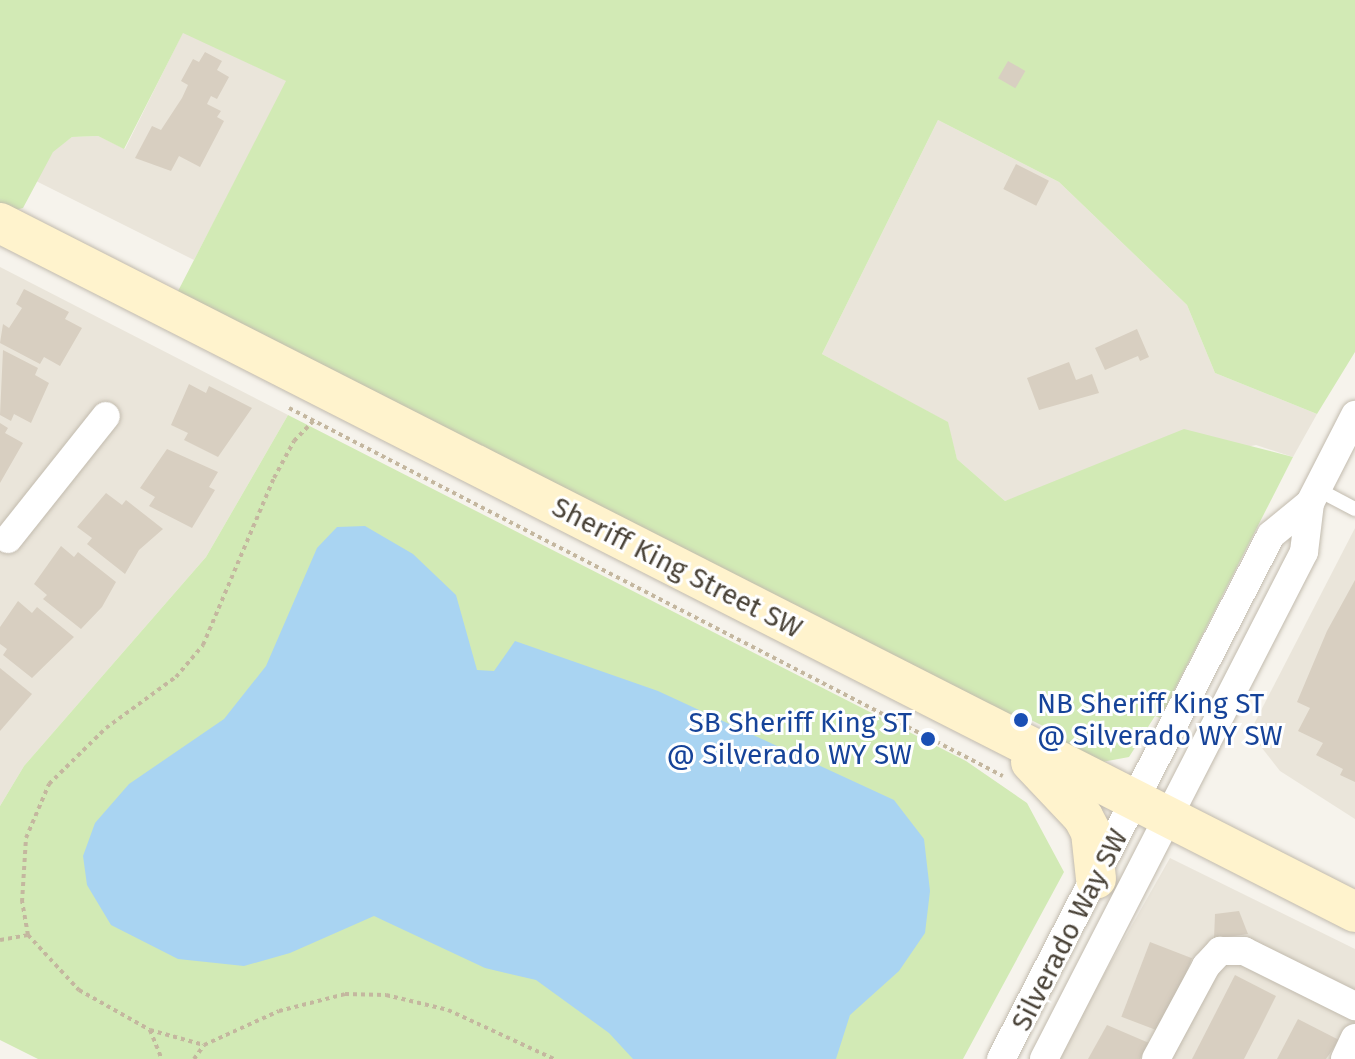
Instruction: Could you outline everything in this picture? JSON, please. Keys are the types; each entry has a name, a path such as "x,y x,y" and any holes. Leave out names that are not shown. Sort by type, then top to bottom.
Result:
{"main road":[{"name":"Sheriff King Street SW","path":"0,223 1355,912"},
{"path":"1002,735 1083,817 1091,832 1096,879"}],"street":[{"path":"1154,808 1304,552 1313,496 1355,415"},
{"path":"3,541 106,416"},
{"path":"1154,808 1271,535 1313,496"},
{"name":"Silverado Way SW","path":"1001,1059 1096,879 1154,808"},
{"name":"Silverado Way SW","path":"1044,1059 1154,808"},
{"path":"1156,1059 1206,966 1220,951 1244,951 1355,1006"},
{"path":"1345,1059 1355,1038"}],"lane":[{"path":"1313,496 1355,509"}],"path":[{"path":"285,406 1011,781"},
{"path":"204,1045 150,1030 79,990 28,935 22,902 26,838 49,784 106,728 176,677 203,645 274,478 294,441 313,421"},
{"path":"0,940 28,935"},
{"path":"194,1059 204,1045 279,1011 345,994 386,995 448,1010 554,1059"},
{"path":"150,1030 162,1059"}],"shaded area":[{"path":"183,32 287,81 194,260 36,181 53,151 72,137 98,136 125,149"},
{"path":"938,120 1059,182 1187,305 1215,373 1317,414 1293,457 1256,445 1051,486 1005,501 957,459 947,422 822,354"},
{"path":"0,267 288,415 206,557 24,766 0,806"},
{"path":"1355,528 1355,819 1280,771 1258,743 1254,724"},
{"path":"1170,858 1355,949 1355,1059 1056,1059"}],"green space":[{"path":"0,0 1355,0 1355,352 1317,414 1215,373 1187,305 1059,182 938,120 822,354 948,422 957,459 1005,501 1184,429 1293,457 1160,718 1155,716 1129,757 1102,762 1041,732 1043,726 1015,712 1009,722 176,295 286,81 183,33 124,149 98,136 72,137 53,152 23,208 11,211 0,206"},
{"path":"288,415 966,761 1027,803 1064,872 963,1059 38,1059 0,1040 0,806 24,766 206,557"}],"water":[{"path":"365,526 413,554 456,595 477,670 494,671 515,641 658,691 894,800 924,839 930,891 925,933 899,971 850,1015 836,1059 633,1059 609,1033 536,980 485,968 374,916 290,953 244,966 178,959 111,925 87,885 83,856 95,823 129,784 224,719 266,666 317,548 337,527"}],"building":[{"path":"205,52 222,61 217,70 229,77 217,99 211,96 207,104 221,111 217,117 224,121 200,167 179,156 171,171 135,158 152,126 161,130 188,85 181,81 193,59 199,62"},
{"path":"1008,61 1025,71 1015,88 998,78"},
{"path":"1016,164 1049,181 1036,206 1003,189"},
{"path":"24,289 69,312 65,319 82,328 60,366 44,357 40,364 0,343 3,324 9,328 22,308 16,304"},
{"path":"1137,329 1149,357 1140,361 1138,356 1105,370 1095,348"},
{"path":"3,350 38,368 35,375 49,383 31,423 14,414 11,421 0,415"},
{"path":"1069,362 1076,380 1092,374 1099,393 1039,410 1027,378"},
{"path":"189,384 206,393 209,386 252,408 218,457 184,440 188,433 171,425"},
{"path":"0,423 8,428 5,433 23,443 0,483"},
{"path":"167,449 218,472 209,487 215,490 192,528 149,506 155,497 140,488"},
{"path":"106,493 122,505 126,500 163,529 139,550 125,574 87,544 92,538 77,527"},
{"path":"61,546 74,557 78,552 116,582 102,607 81,629 43,599 47,595 34,584"},
{"path":"1355,580 1355,782 1340,775 1343,769 1316,755 1323,743 1298,731 1310,708 1297,702 1327,631"},
{"path":"18,601 32,613 37,607 74,637 32,678 3,655 7,649 0,644 0,627"},
{"path":"0,668 32,694 0,731"},
{"path":"1239,911 1248,934 1214,939 1215,914"},
{"path":"1150,942 1192,958 1163,1033 1121,1017"},
{"path":"1235,975 1276,996 1260,1028 1244,1059 1192,1059"},
{"path":"1298,1019 1339,1040 1326,1059 1277,1059"},
{"path":"1107,1025 1149,1043 1140,1059 1088,1059"}],"place":[{"name":"NB Sheriff King ST @ Silverado WY SW","path":"1021,720"},
{"name":"SB Sheriff King ST @ Silverado WY SW","path":"928,739"}]}
